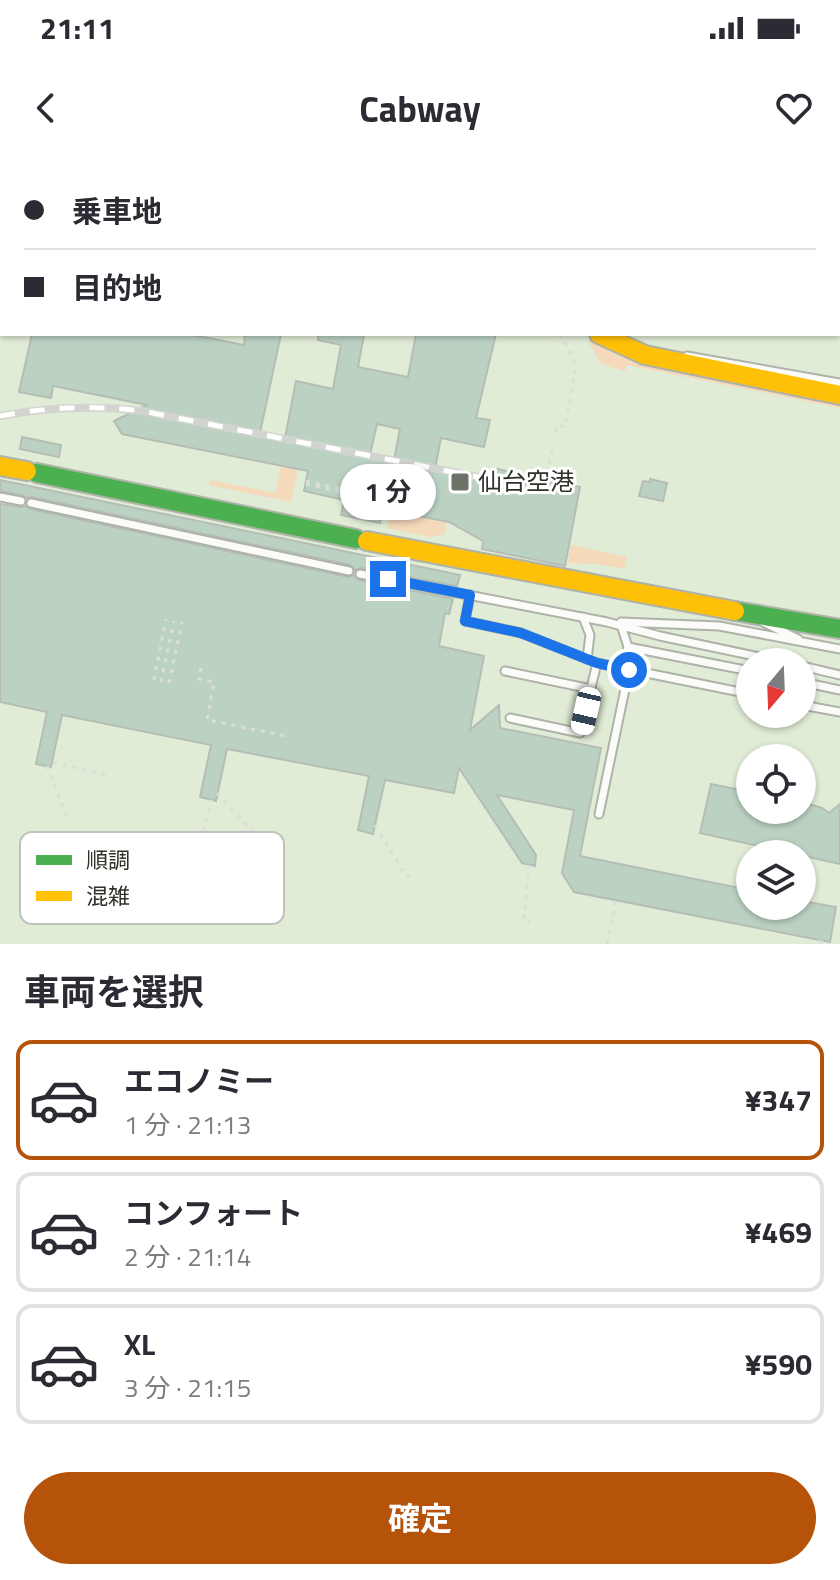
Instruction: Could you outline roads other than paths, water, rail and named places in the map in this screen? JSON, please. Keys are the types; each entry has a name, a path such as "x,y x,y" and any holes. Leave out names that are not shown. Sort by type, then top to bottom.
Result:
{"street":[{"path":"603,336 645,355 840,395"},
{"path":"0,466 361,540 840,629"}],"lane":[{"path":"645,355 693,356 840,383"},
{"path":"0,497 21,501"},
{"path":"31,503 349,571"},
{"path":"360,574 583,617 736,651"},
{"path":"470,595 465,621 521,633 597,663 736,691"},
{"path":"743,613 811,645"},
{"path":"583,617 590,635 587,659"},
{"path":"607,622 719,626 840,649"},
{"path":"599,814 626,670 628,647 621,625"},
{"path":"628,647 736,668"},
{"path":"510,718 580,733 597,663"},
{"path":"816,669 840,675"},
{"path":"505,671 591,689"},
{"path":"816,685 840,690"},
{"path":"816,708 840,712"}],"railway":[{"path":"0,416 71,408 142,411 488,479"}],"place":[{"name":"仙台空港","path":"460,482"}]}
